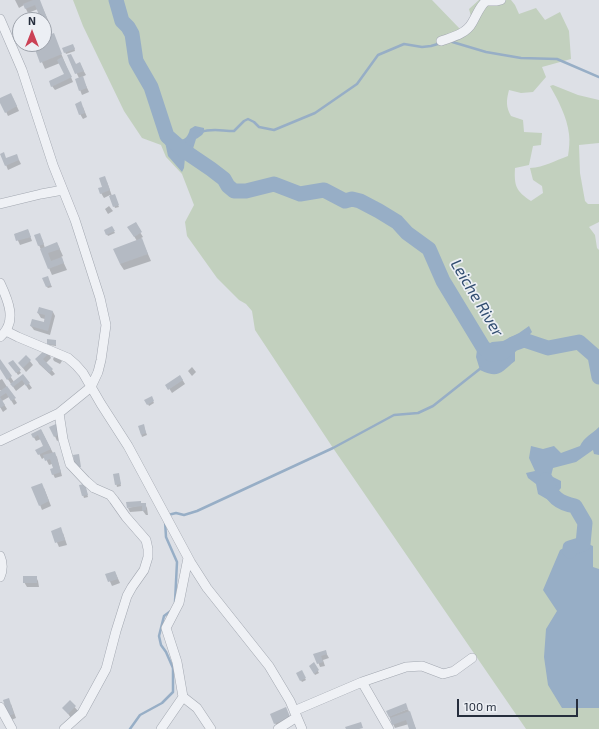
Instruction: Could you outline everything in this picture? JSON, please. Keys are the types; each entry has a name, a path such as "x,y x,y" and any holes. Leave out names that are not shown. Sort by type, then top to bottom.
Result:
{"street":[{"path":"441,41 467,29 472,24 481,6 486,1 501,0"},
{"path":"0,19 22,70 43,135 86,253 100,298 106,325 101,360 98,372 91,387 75,402 59,413 0,441"},
{"path":"0,204 63,190"},
{"path":"0,283 10,308 10,316 3,334 68,358 76,364 128,446 188,558 207,588 269,666 282,686 302,729"},
{"path":"59,413 70,464 94,488 110,495 132,525 146,540 148,549 148,557 144,570 132,587 128,596 116,631 106,669 82,713 64,729"},
{"path":"0,556 2,565 0,577"},
{"path":"188,558 179,603 166,628 177,662 183,697 197,708 211,729"},
{"path":"278,729 295,714 362,682 406,667 417,665 443,674 454,670 472,658"},
{"path":"362,682 389,729"},
{"path":"161,729 183,697"},
{"path":"0,707 12,729"}],"green space":[{"path":"73,0 432,0 460,29 472,20 469,9 479,0 511,0 519,14 536,8 545,20 560,12 569,31 571,59 542,67 546,77 533,92 521,93 509,90 507,104 511,116 523,120 524,132 542,133 541,145 533,146 529,165 515,168 517,188 531,201 543,193 542,186 533,180 530,168 545,165 568,156 568,128 559,103 550,86 553,85 578,95 599,100 599,143 579,145 580,173 585,201 588,204 599,204 599,222 589,227 595,235 597,248 599,250 599,729 526,729 333,448 255,330 252,311 217,278 187,236 185,222 194,205 182,174 166,157 161,145 142,138 124,111 83,26"}],"water":[{"path":"195,126 204,128 204,132 196,139 191,155 185,158 182,172 168,156 162,128 166,127 172,135 182,140 188,135 190,129"},
{"path":"529,326 532,332 515,350 515,361 499,373 491,374 480,370 476,357 477,350 492,342 503,341"},
{"path":"599,427 599,455 594,454 593,450 576,462 553,468 551,476 561,481 561,488 555,495 557,505 538,494 536,484 528,478 526,473 535,471 529,458 531,446 543,449 554,446 561,453 580,446 586,438"},
{"path":"578,540 593,546 593,567 599,569 599,708 562,708 548,685 544,657 546,629 557,611 543,590 560,550"}],"building":[{"path":"33,0 40,0 45,12 38,12 35,5 25,9 23,4"},
{"path":"54,33 62,54 40,63 36,52 52,52 52,34"},
{"path":"73,44 75,49 64,53 62,48"},
{"path":"71,54 76,64 80,62 84,71 75,74 67,55"},
{"path":"62,57 72,77 51,87 49,81 64,74 57,60"},
{"path":"83,76 87,88 79,91 75,79"},
{"path":"11,93 17,106 5,113 0,103 0,98"},
{"path":"81,101 85,113 79,115 75,104"},
{"path":"4,152 6,158 17,154 19,160 5,166 0,154"},
{"path":"105,176 110,190 100,194 98,188 102,187 99,178"},
{"path":"115,194 119,205 113,207 109,196"},
{"path":"136,222 142,232 134,237 127,227"},
{"path":"112,226 115,231 106,235 104,230"},
{"path":"28,229 31,237 16,241 14,234"},
{"path":"40,233 44,244 38,246 34,235"},
{"path":"142,238 148,254 120,264 113,249"},
{"path":"57,242 60,249 48,253 51,261 62,257 64,263 48,269 40,249"},
{"path":"48,276 51,285 46,287 42,278"},
{"path":"39,307 53,311 48,331 30,326 32,319 44,322 45,315 37,313"},
{"path":"47,339 56,340 56,345 47,344"},
{"path":"46,349 49,353 43,359 53,369 49,373 35,359"},
{"path":"26,355 31,360 23,368 18,363"},
{"path":"0,359 12,376 7,380 0,369"},
{"path":"13,360 21,370 16,373 8,363"},
{"path":"23,374 30,383 26,386 22,380 13,387 10,384"},
{"path":"180,375 183,380 168,390 165,385"},
{"path":"7,386 16,398 11,401 6,393 0,397 0,391"},
{"path":"152,396 154,401 147,405 144,400"},
{"path":"0,397 5,405 0,408"},
{"path":"56,424 60,434 54,437 49,427"},
{"path":"144,424 146,433 141,435 138,426"},
{"path":"41,429 51,449 38,455 35,450 43,446 38,435 33,438 31,434"},
{"path":"55,452 61,472 52,475 50,469 53,468 50,459 45,461 43,455"},
{"path":"79,454 81,467 75,468 73,455"},
{"path":"119,473 121,484 115,485 113,474"},
{"path":"42,483 49,501 39,506 31,487"},
{"path":"85,484 88,495 82,496 79,485"},
{"path":"141,501 141,503 146,503 146,510 142,511 142,506 127,508 126,502"},
{"path":"61,527 65,540 55,543 51,531"},
{"path":"115,571 118,579 108,582 105,574"},
{"path":"23,576 37,576 37,583 23,583"},
{"path":"326,650 327,654 321,656 323,662 317,664 313,654"},
{"path":"314,662 319,670 314,674 309,666"},
{"path":"302,670 306,678 300,681 296,673"},
{"path":"9,698 14,714 8,716 3,700"},
{"path":"70,700 76,706 68,714 62,708"},
{"path":"406,703 408,709 389,717 386,711"},
{"path":"286,707 290,717 274,724 270,714"},
{"path":"410,711 416,729 409,729 406,720 392,725 390,718"},
{"path":"361,722 363,728 346,729 345,727"}],"waterway":[{"path":"116,0 122,21 132,34 136,61 151,87 167,136 183,150 224,179 228,186 234,191 246,191 274,184 300,194 324,190 345,201 352,199 360,201 397,222 407,233 429,249 443,281 483,347 491,354 504,352 513,344 524,340 548,348 579,342 595,356 599,377"},
{"path":"449,41 486,52 521,58 557,59 599,77"},
{"path":"201,132 213,130 234,131 248,119 259,127 274,130 315,113 357,84 378,55 404,44 422,47 441,43"},
{"path":"168,515 176,513 184,515 197,511 333,448 394,415 418,413 433,406 481,368"},
{"name":"Leiche River","path":"546,480 553,495 560,501 575,506 585,523 583,544 570,548 570,551"},
{"path":"165,521 166,537 177,562 175,602"},
{"path":"130,729 140,715 162,703 173,692 173,668 161,645 159,636 164,616 172,610"}]}
